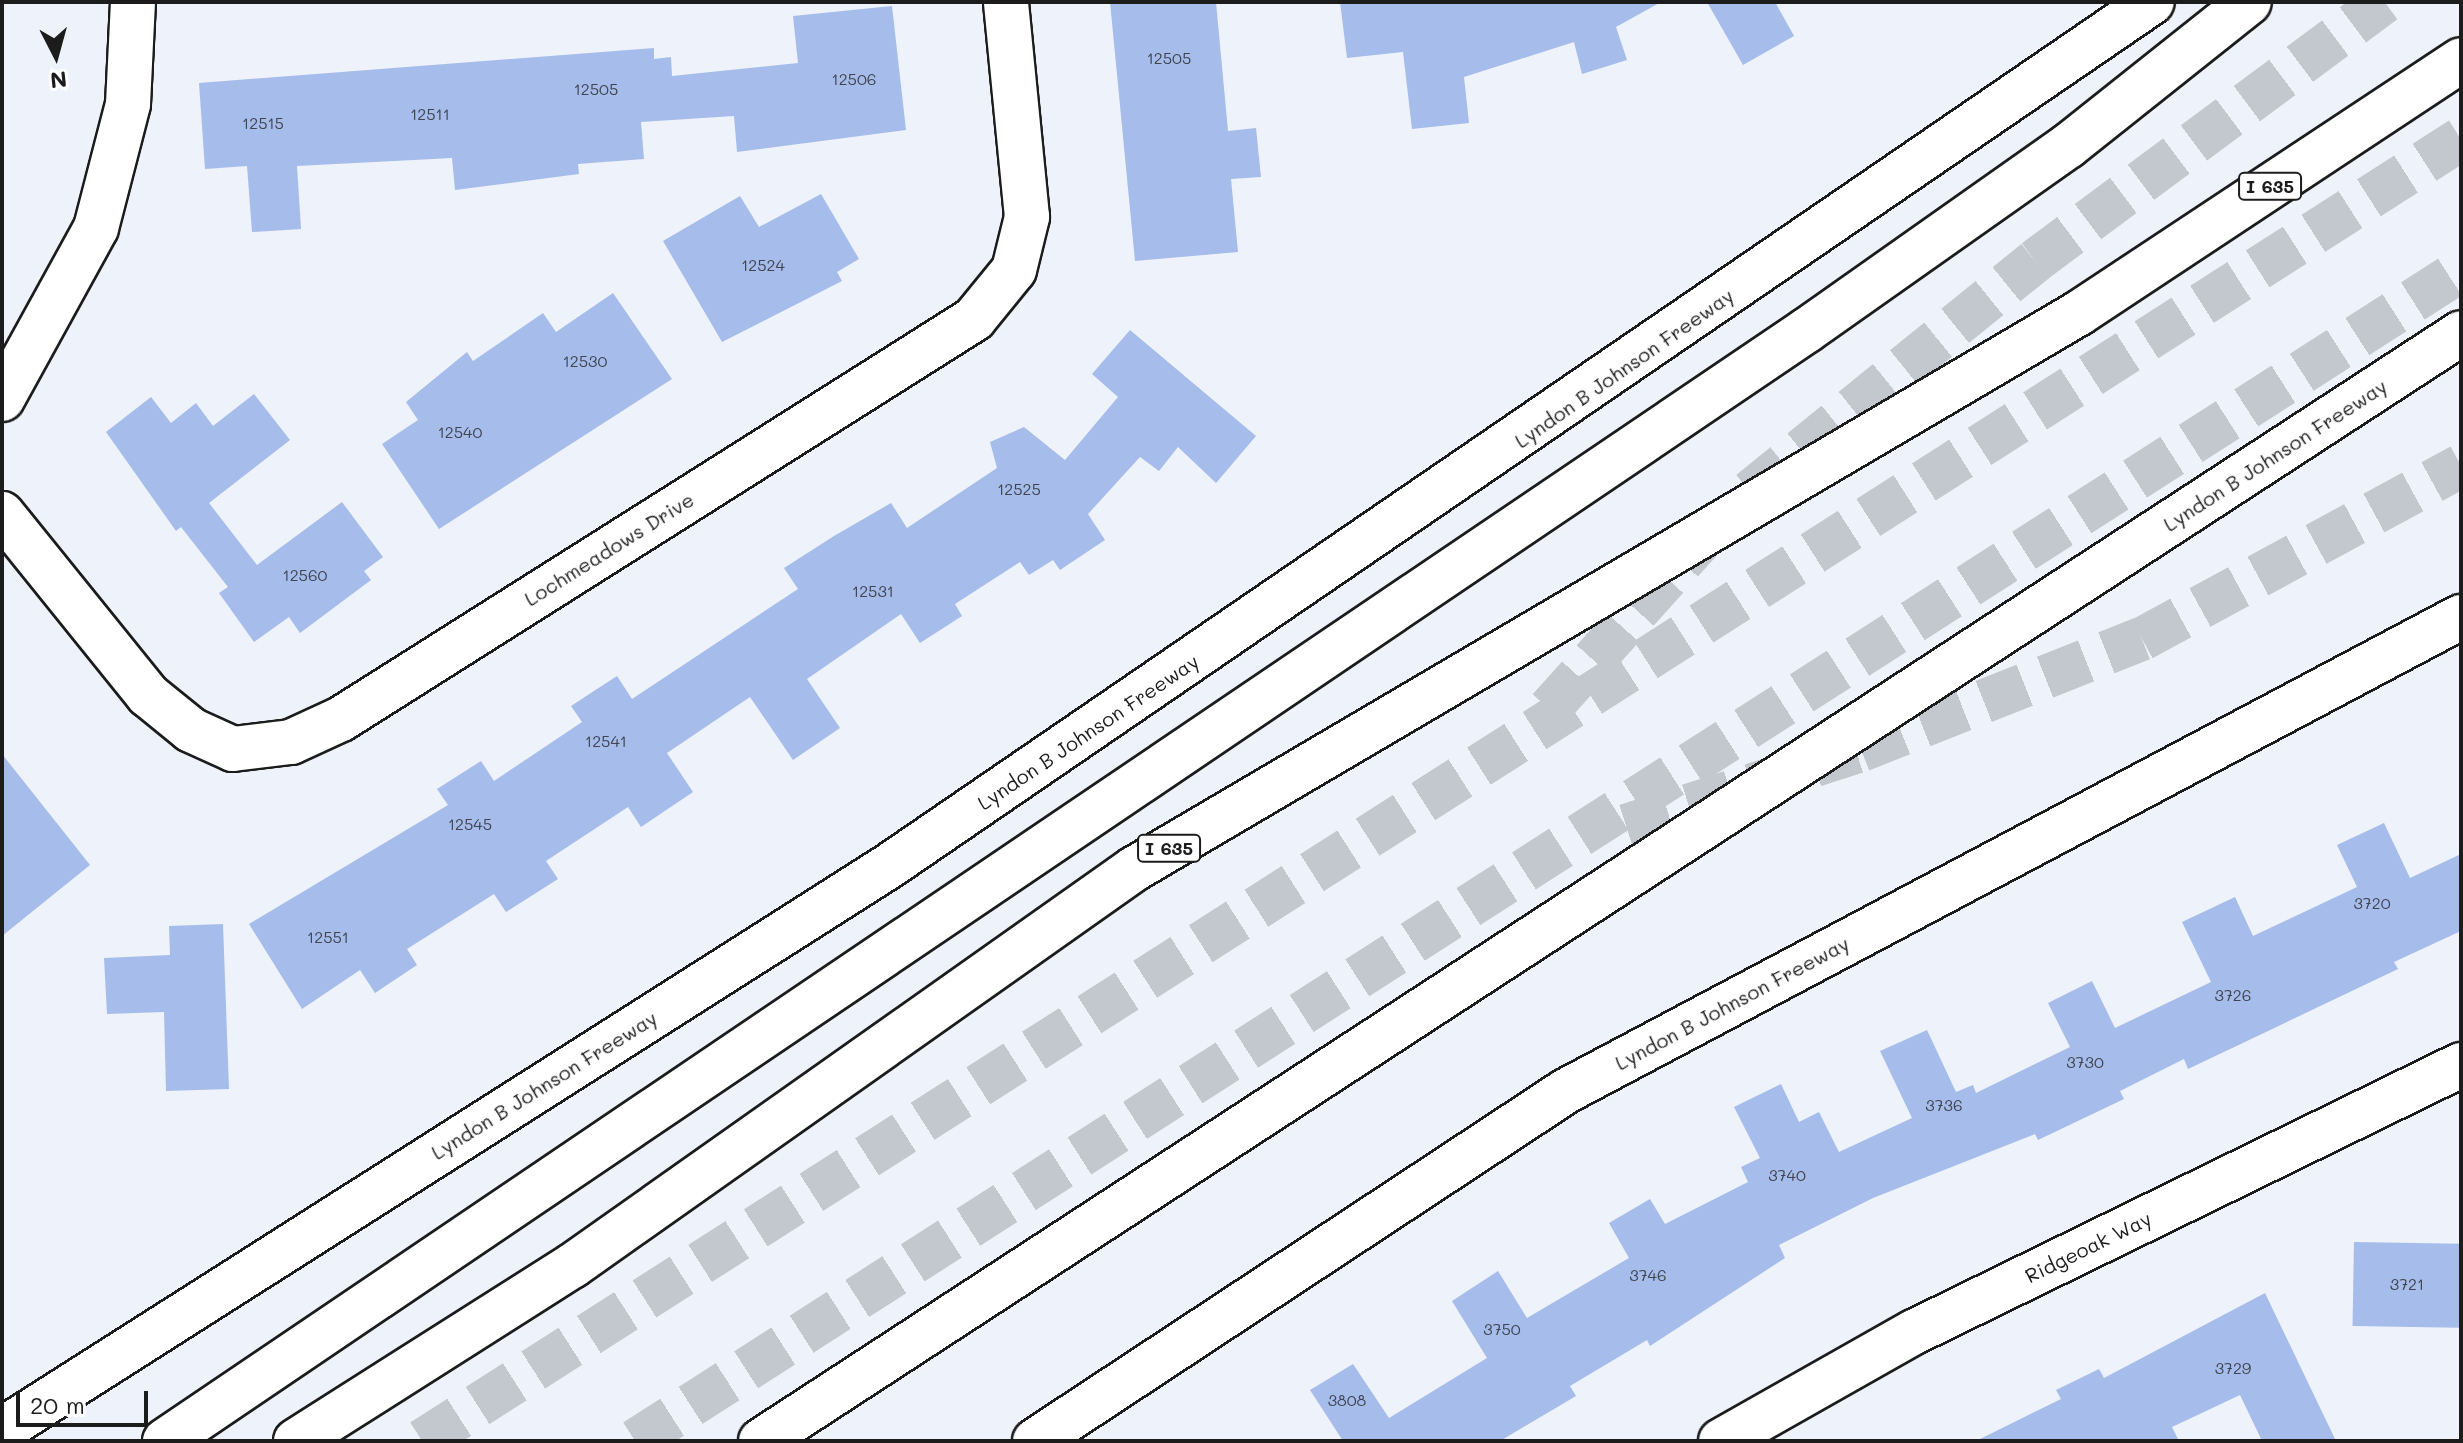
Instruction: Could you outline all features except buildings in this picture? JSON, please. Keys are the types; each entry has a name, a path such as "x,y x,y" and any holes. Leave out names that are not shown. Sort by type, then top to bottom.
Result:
{"main road":[{"path":"2,399 96,228 128,104 133,2"},
{"name":"Lochmeadows Drive","path":"2,514 148,695 191,730 233,749 291,742 341,719 974,319 1014,270 1027,217 1006,2"},
{"name":"Lyndon B Johnson Freeway","path":"2,1430 889,866 2152,2"},
{"path":"165,1441 1807,330 2068,146 2249,2"},
{"name":"I 635","path":"296,1441 572,1266 1134,869 2079,313 2461,60"},
{"name":"Lyndon B Johnson Freeway","path":"761,1441 2461,333"},
{"name":"Lyndon B Johnson Freeway","path":"1035,1441 1566,1091 2461,617"},
{"name":"Ridgeoak Way","path":"1721,1441 1914,1332 2461,1065"}],"tunnel":[{"path":"1750,492 2035,261 2384,2"},
{"path":"422,1441 2461,139"},
{"path":"635,1441 2461,270"},
{"path":"1626,826 1861,750 2142,639 2461,466"},
{"path":"1549,709 1701,540"}]}
